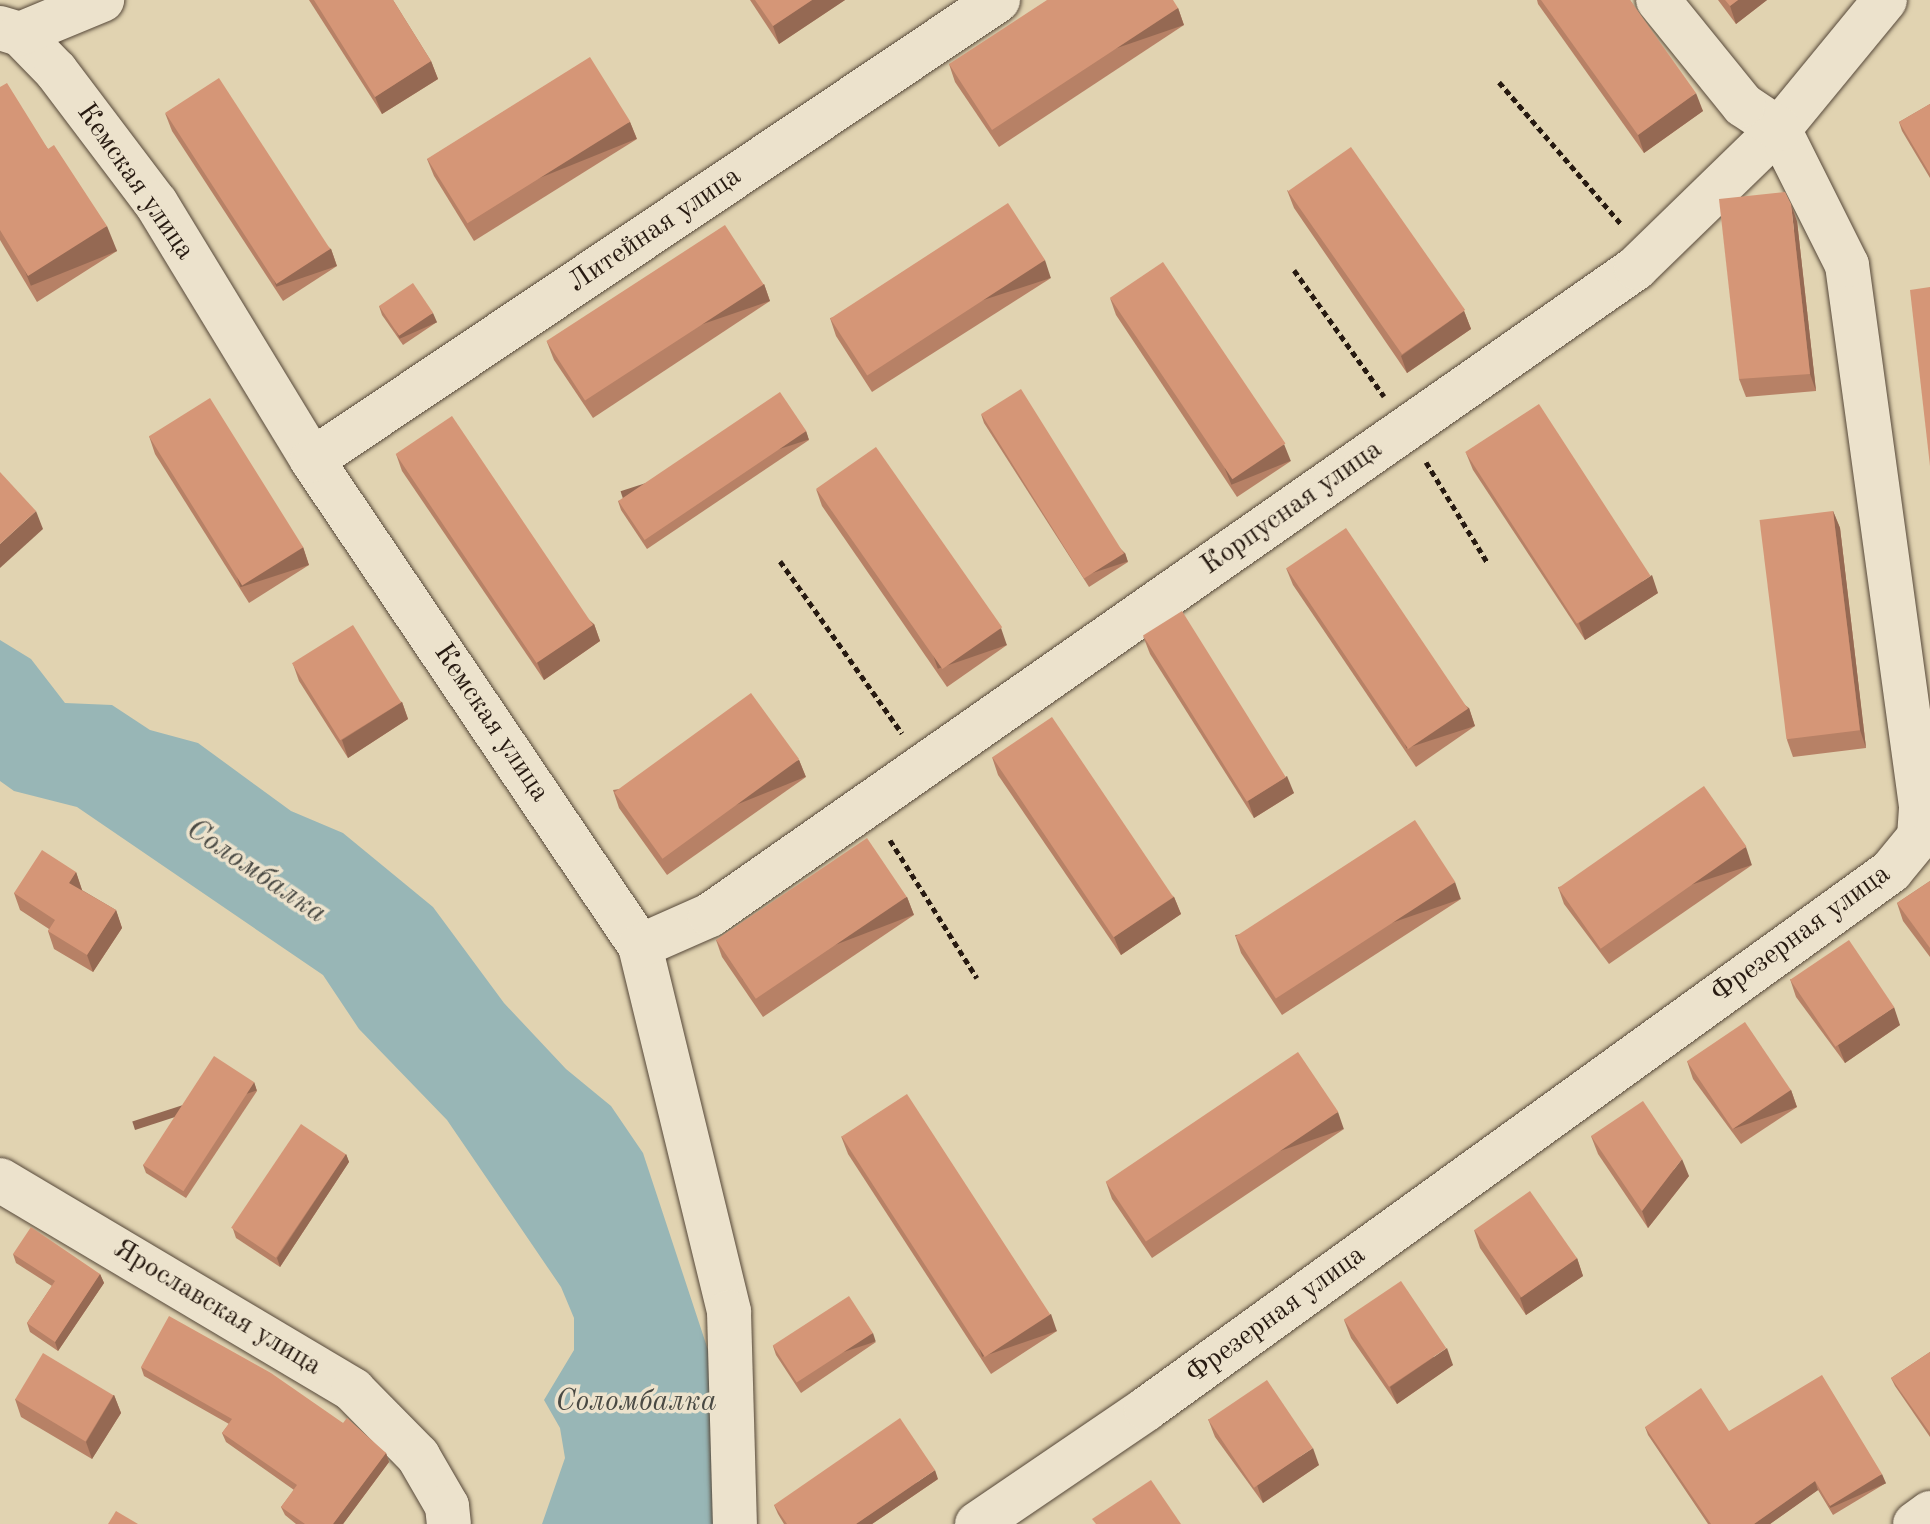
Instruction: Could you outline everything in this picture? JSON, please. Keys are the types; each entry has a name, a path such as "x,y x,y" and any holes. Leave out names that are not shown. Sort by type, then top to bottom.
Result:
{"street":[{"path":"10,31 102,0"},
{"name":"Фрезерная улица","path":"977,1524 1146,1409 1891,871 1919,837 1921,806 1847,265 1779,129 1743,105 1658,0"},
{"name":"Корпусная улица","path":"640,946 710,915 1649,256 1779,129 1885,0"},
{"name":"Литейная улица","path":"312,460 990,2"},
{"name":"Кемская улица","path":"10,31 56,71 156,203 312,460 640,946 729,1312 735,1524"},
{"name":"Ярославская улица","path":"0,1180 353,1390 418,1456 447,1506 449,1524"},
{"path":"1915,1524 1930,1513"}],"path":[{"path":"1499,82 1649,256"},
{"path":"780,561 924,764"},
{"path":"867,804 977,978"}],"water":[{"name":"Соломбалка","path":"0,640 31,659 65,703 112,705 150,730 198,743 291,811 343,833 433,907 504,1003 566,1069 611,1106 643,1153 710,1356 721,1524 542,1524 565,1458 560,1428 544,1400 574,1350 574,1318 561,1287 447,1120 359,1029 323,975 77,807 14,791 0,781"}],"building":[{"path":"314,0 393,0 431,61 375,97"},
{"path":"755,0 812,0 773,26"},
{"path":"1047,0 1173,0 1178,8 992,130 949,64"},
{"path":"1541,0 1630,0 1696,93 1638,135"},
{"path":"590,57 630,121 467,223 427,159"},
{"path":"219,78 330,249 276,284 165,113"},
{"path":"7,83 48,149 54,145 107,226 28,276 0,230 0,87"},
{"path":"1930,104 1930,174 1899,122"},
{"path":"1351,147 1465,310 1402,354 1288,191"},
{"path":"1785,192 1791,204 1810,374 1739,379 1719,199"},
{"path":"1008,203 1045,260 867,375 830,318"},
{"path":"725,225 764,285 585,401 546,341"},
{"path":"1163,262 1285,444 1232,479 1110,298"},
{"path":"413,283 433,313 399,336 379,306"},
{"path":"1930,287 1930,466 1910,290"},
{"path":"1021,389 1124,554 1084,578 981,414"},
{"path":"780,392 806,431 645,540 618,501"},
{"path":"210,398 303,547 242,585 149,436"},
{"path":"1539,404 1651,576 1577,624 1465,452"},
{"path":"452,416 593,625 537,663 396,454"},
{"path":"876,447 1002,627 942,669 816,489"},
{"path":"0,472 36,511 0,544"},
{"path":"1833,511 1860,730 1786,739 1760,520"},
{"path":"1346,528 1468,709 1408,749 1286,568"},
{"path":"1182,611 1286,777 1247,802 1143,635"},
{"path":"353,625 401,702 340,740 292,663"},
{"path":"751,693 799,759 662,859 614,792"},
{"path":"1052,717 1173,897 1114,937 992,757"},
{"path":"1704,786 1746,847 1601,949 1558,888"},
{"path":"1415,820 1455,882 1276,999 1236,937"},
{"path":"867,838 907,897 756,999 716,940"},
{"path":"42,850 76,872 69,883 116,910 87,955 48,931 55,920 14,893"},
{"path":"1930,881 1930,948 1897,903"},
{"path":"1849,940 1894,1007 1835,1047 1790,980"},
{"path":"1745,1022 1791,1090 1733,1129 1687,1061"},
{"path":"1298,1052 1338,1112 1146,1241 1106,1182"},
{"path":"214,1056 254,1082 183,1191 143,1165"},
{"path":"907,1094 1050,1315 985,1357 842,1136"},
{"path":"1643,1101 1682,1159 1642,1211 1591,1136"},
{"path":"301,1124 346,1154 276,1258 231,1228"},
{"path":"1530,1191 1577,1258 1521,1297 1474,1230"},
{"path":"31,1227 100,1274 55,1342 27,1323 55,1281 13,1254"},
{"path":"1401,1281 1446,1348 1389,1387 1344,1320"},
{"path":"849,1296 873,1333 797,1382 773,1346"},
{"path":"169,1316 271,1373 343,1423 347,1418 386,1453 333,1524 305,1524 281,1507 297,1485 222,1433 232,1419 141,1367"},
{"path":"1930,1352 1930,1433 1891,1378"},
{"path":"43,1353 113,1395 85,1442 15,1399"},
{"path":"1822,1375 1882,1474 1830,1506 1815,1481 1754,1524 1711,1524 1645,1427 1701,1388 1729,1431"},
{"path":"1267,1380 1313,1448 1254,1488 1208,1420"},
{"path":"900,1418 935,1470 856,1524 787,1524 774,1505"},
{"path":"1151,1480 1181,1524 1096,1524 1092,1519"},
{"path":"116,1511 138,1524 108,1524"}]}
